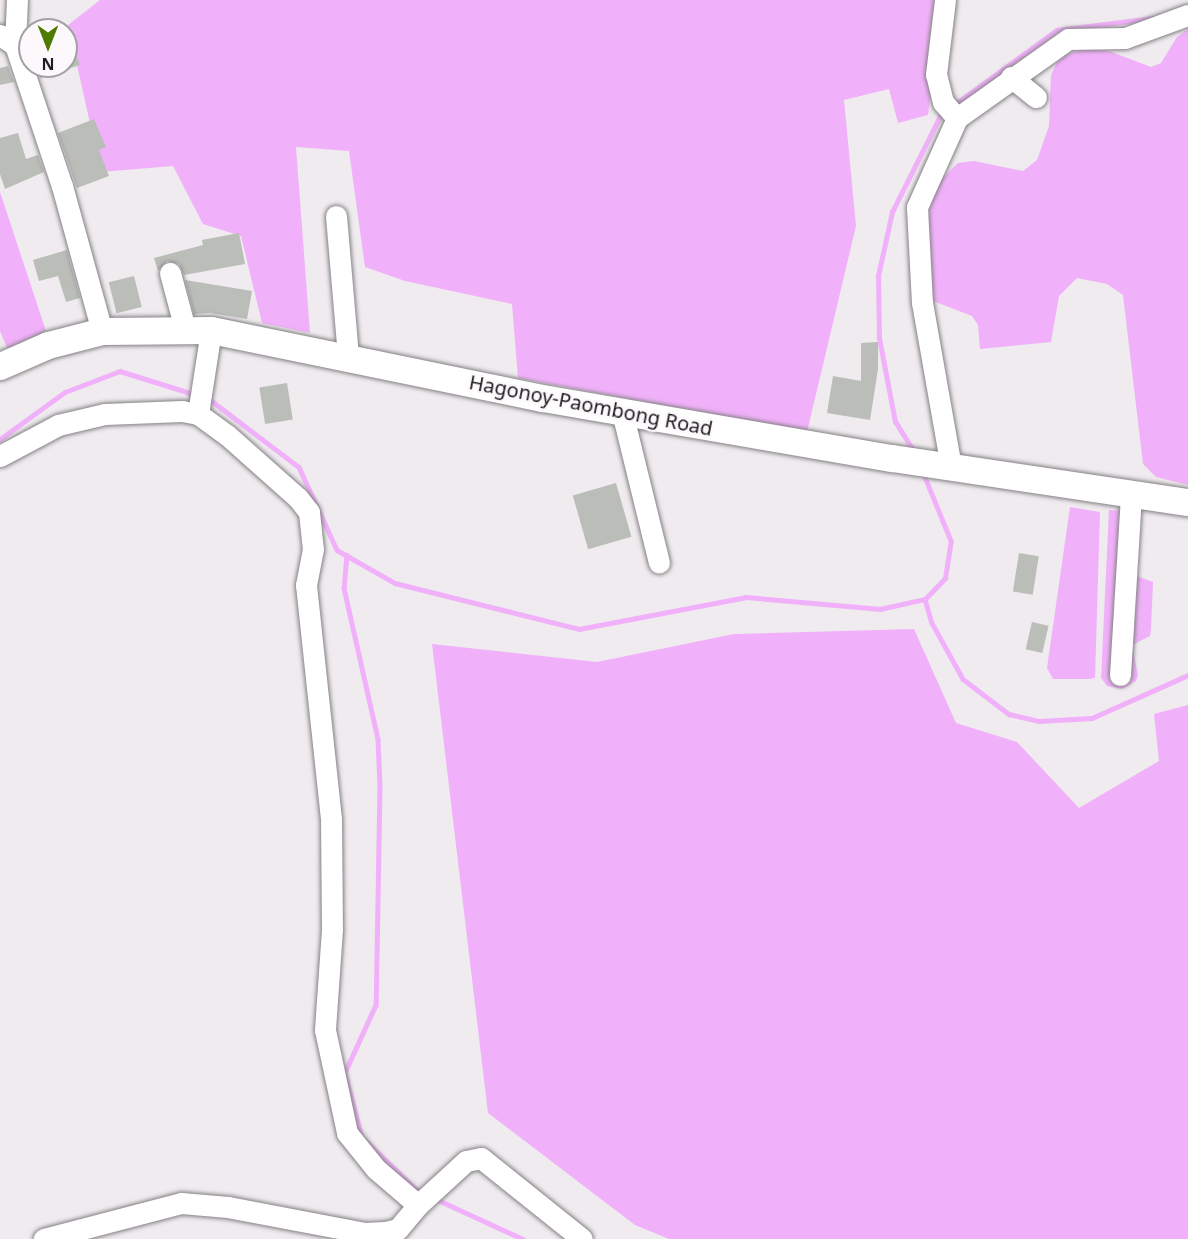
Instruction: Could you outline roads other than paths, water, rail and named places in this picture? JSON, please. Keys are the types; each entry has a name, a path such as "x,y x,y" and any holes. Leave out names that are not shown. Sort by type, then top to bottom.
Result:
{"main road":[{"name":"Hagonoy-Paombong Road","path":"0,366 48,345 102,331 198,330 348,357 622,412 892,458 1188,502"}],"street":[{"path":"17,0 7,40 62,186 102,331"},
{"path":"945,0 936,74 951,112"},
{"path":"944,466 922,303 916,207 951,112 1011,77 1068,39 1125,38 1188,15"},
{"path":"1011,77 1036,97"},
{"path":"336,216 348,357"},
{"path":"170,273 198,330 200,398 298,498 311,522 313,549 306,585 318,668 332,828 333,910 325,1030 347,1133 376,1169 418,1205"},
{"path":"0,456 58,425 105,414 162,411 200,398"},
{"path":"622,412 658,563"},
{"path":"1120,675 1131,495"},
{"path":"44,1239 181,1203 228,1207 365,1233 401,1234 418,1205 466,1161 481,1158 582,1239"}],"waterway":[{"path":"955,104 1057,30 1152,18"},
{"path":"914,452 895,422 879,338 878,276 892,212 940,116 946,111"},
{"path":"0,439 65,392 120,371 194,394"},
{"path":"208,398 299,467 337,550 395,583 579,629 746,597 880,609 925,599 945,578 951,542 922,471"},
{"path":"347,555 344,588 378,739 380,786 376,1005 345,1073 362,1137 420,1193"},
{"path":"925,599 932,623 963,679 1009,714 1039,721 1092,718 1188,675"},
{"path":"436,1199 523,1239"}]}
